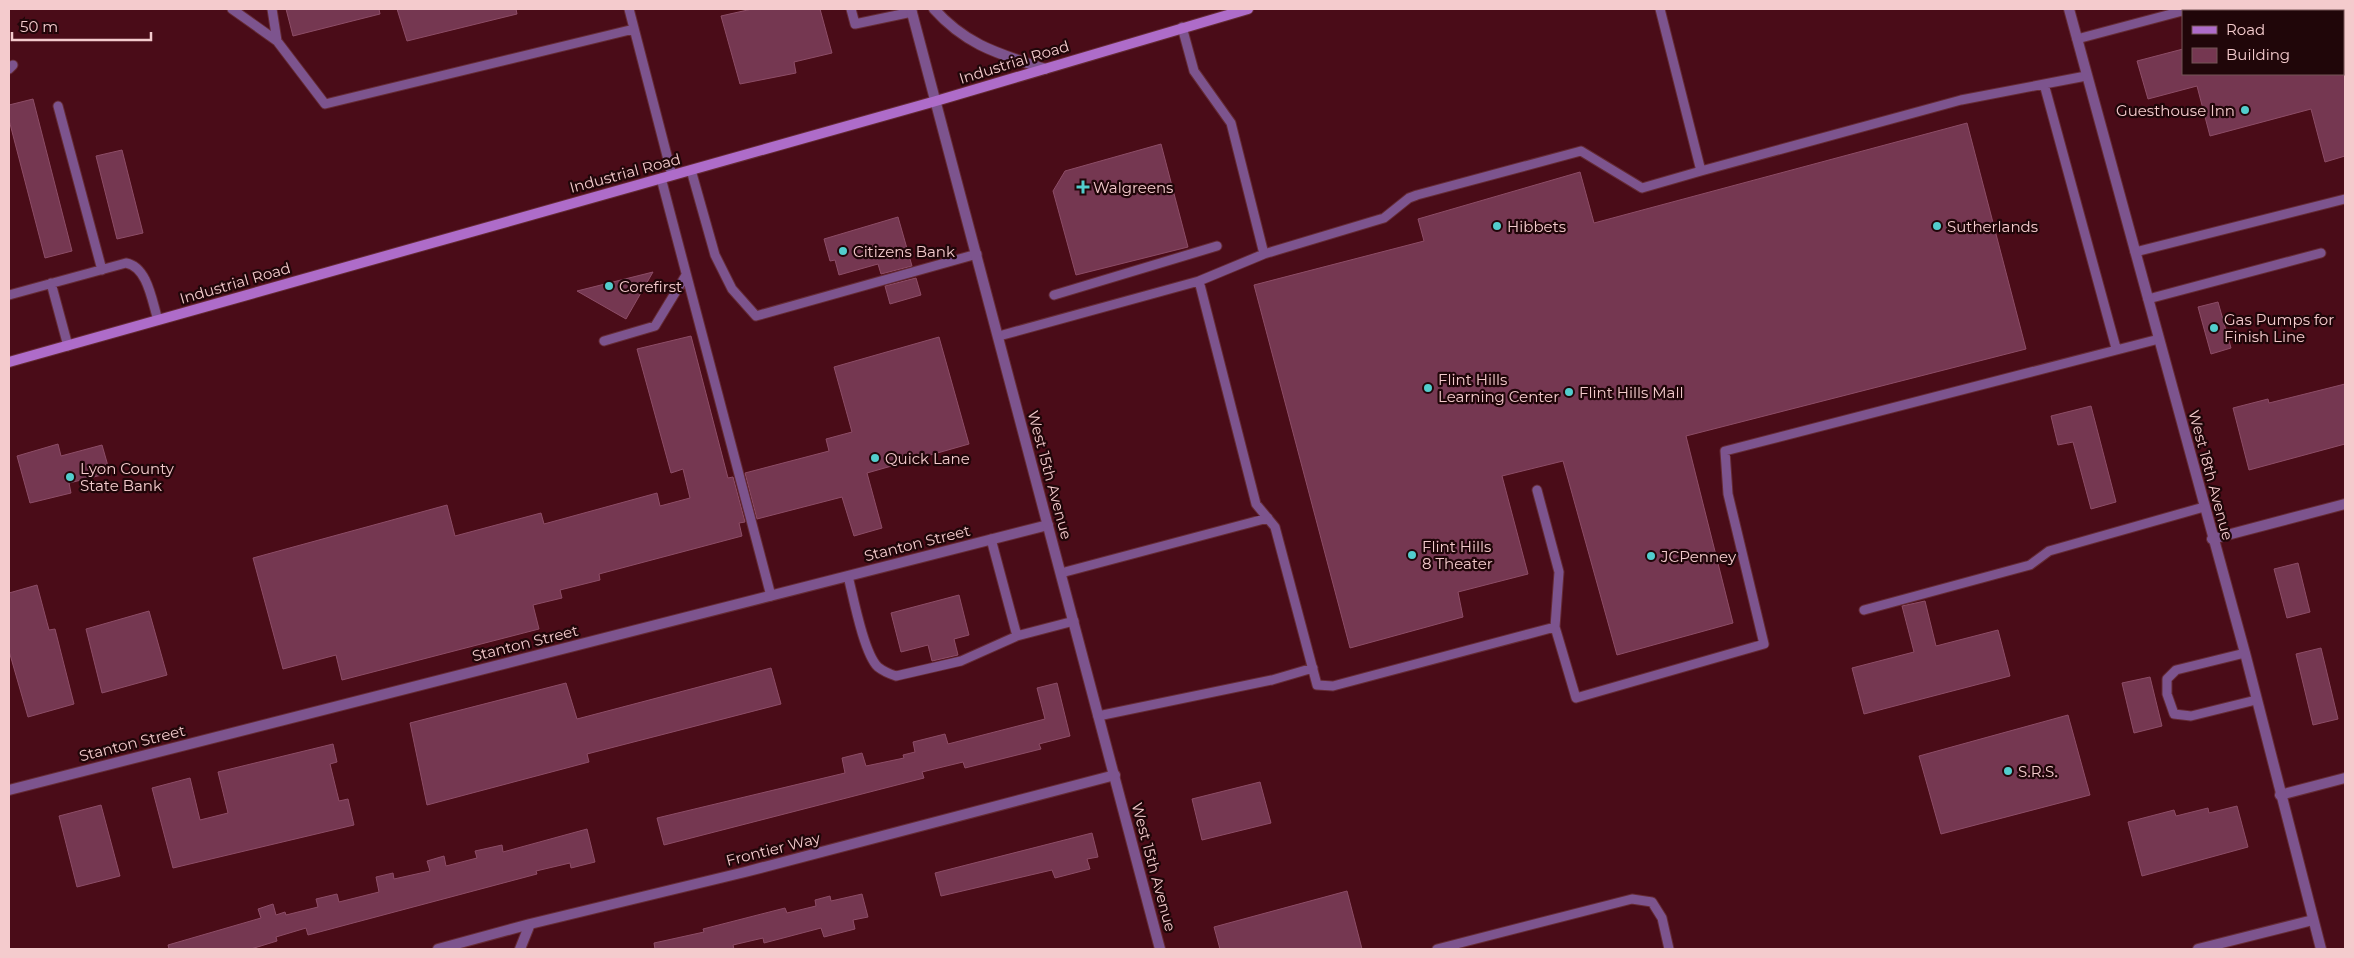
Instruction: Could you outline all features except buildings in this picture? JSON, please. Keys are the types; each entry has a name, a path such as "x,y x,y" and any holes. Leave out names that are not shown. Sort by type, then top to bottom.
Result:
{"main road":[{"name":"Industrial Road","path":"9,362 936,102 1182,27 1248,9"}],"street":[{"path":"934,9 967,38 984,49 1045,69"},
{"name":"West 18th Avenue","path":"2070,9 2086,76 2244,653 2321,949"},
{"name":"West 15th Avenue","path":"911,10 1160,949"},
{"path":"2212,539 2345,504"},
{"name":"Stanton Street","path":"9,790 1048,525"},
{"name":"Frontier Way","path":"438,949 1115,775"},
{"path":"2280,795 2345,778"},
{"path":"2198,949 2210,948 2314,920"},
{"path":"520,949 530,924"}],"lane":[{"path":"232,9 278,40 325,104 634,29"},
{"path":"272,9 278,40"},
{"path":"629,9 672,175"},
{"path":"851,9 855,24 911,10"},
{"path":"1660,9 1701,171"},
{"path":"2077,39 2182,11"},
{"path":"1182,27 1194,71 1231,124 1264,254"},
{"path":"998,336 1198,281 1264,254 1384,218 1409,198 1581,151 1642,188 1961,100 2086,76"},
{"path":"2044,84 2116,348"},
{"path":"58,106 102,270"},
{"path":"691,170 715,255 732,289 756,316 977,254"},
{"path":"661,178 770,596"},
{"path":"2135,252 2345,198"},
{"path":"1054,295 1217,246"},
{"path":"2148,300 2321,253"},
{"path":"9,295 126,263 138,269 143,276 158,320"},
{"path":"604,341 655,326 686,275"},
{"path":"1198,281 1256,504 1275,527 1317,684 1333,686 1555,627"},
{"path":"51,283 68,346"},
{"path":"1537,490 1559,572 1555,627 1576,698 1764,644 1728,494 1725,451 2116,348 2159,339"},
{"path":"1864,610 2030,565 2049,551 2204,507"},
{"path":"1061,573 1268,518"},
{"path":"991,540 1017,636"},
{"path":"848,576 860,623 871,655 878,667 896,676 960,661 1017,636 1074,621"},
{"path":"2244,653 2176,670 2167,678 2167,694 2174,714 2191,716 2256,700"},
{"path":"1098,716 1272,680 1313,668"},
{"path":"1437,949 1632,899 1652,902 1662,918 1669,949"}],"place":[{"name":"Guesthouse Inn","path":"2245,110"},
{"name":"Walgreens","path":"1083,187"},
{"name":"Hibbets","path":"1497,226"},
{"name":"Sutherlands","path":"1937,226"},
{"name":"Citizens Bank","path":"843,251"},
{"name":"Corefirst","path":"609,286"},
{"name":"Gas Pumps for Finish Line","path":"2214,328"},
{"name":"Flint Hills Learning Center","path":"1428,388"},
{"name":"Flint Hills Mall","path":"1569,392"},
{"name":"Quick Lane","path":"875,458"},
{"name":"Lyon County State Bank","path":"70,477"},
{"name":"Flint Hills 8 Theater","path":"1412,555"},
{"name":"JCPenney","path":"1651,556"},
{"name":"S.R.S.","path":"2008,771"}]}
